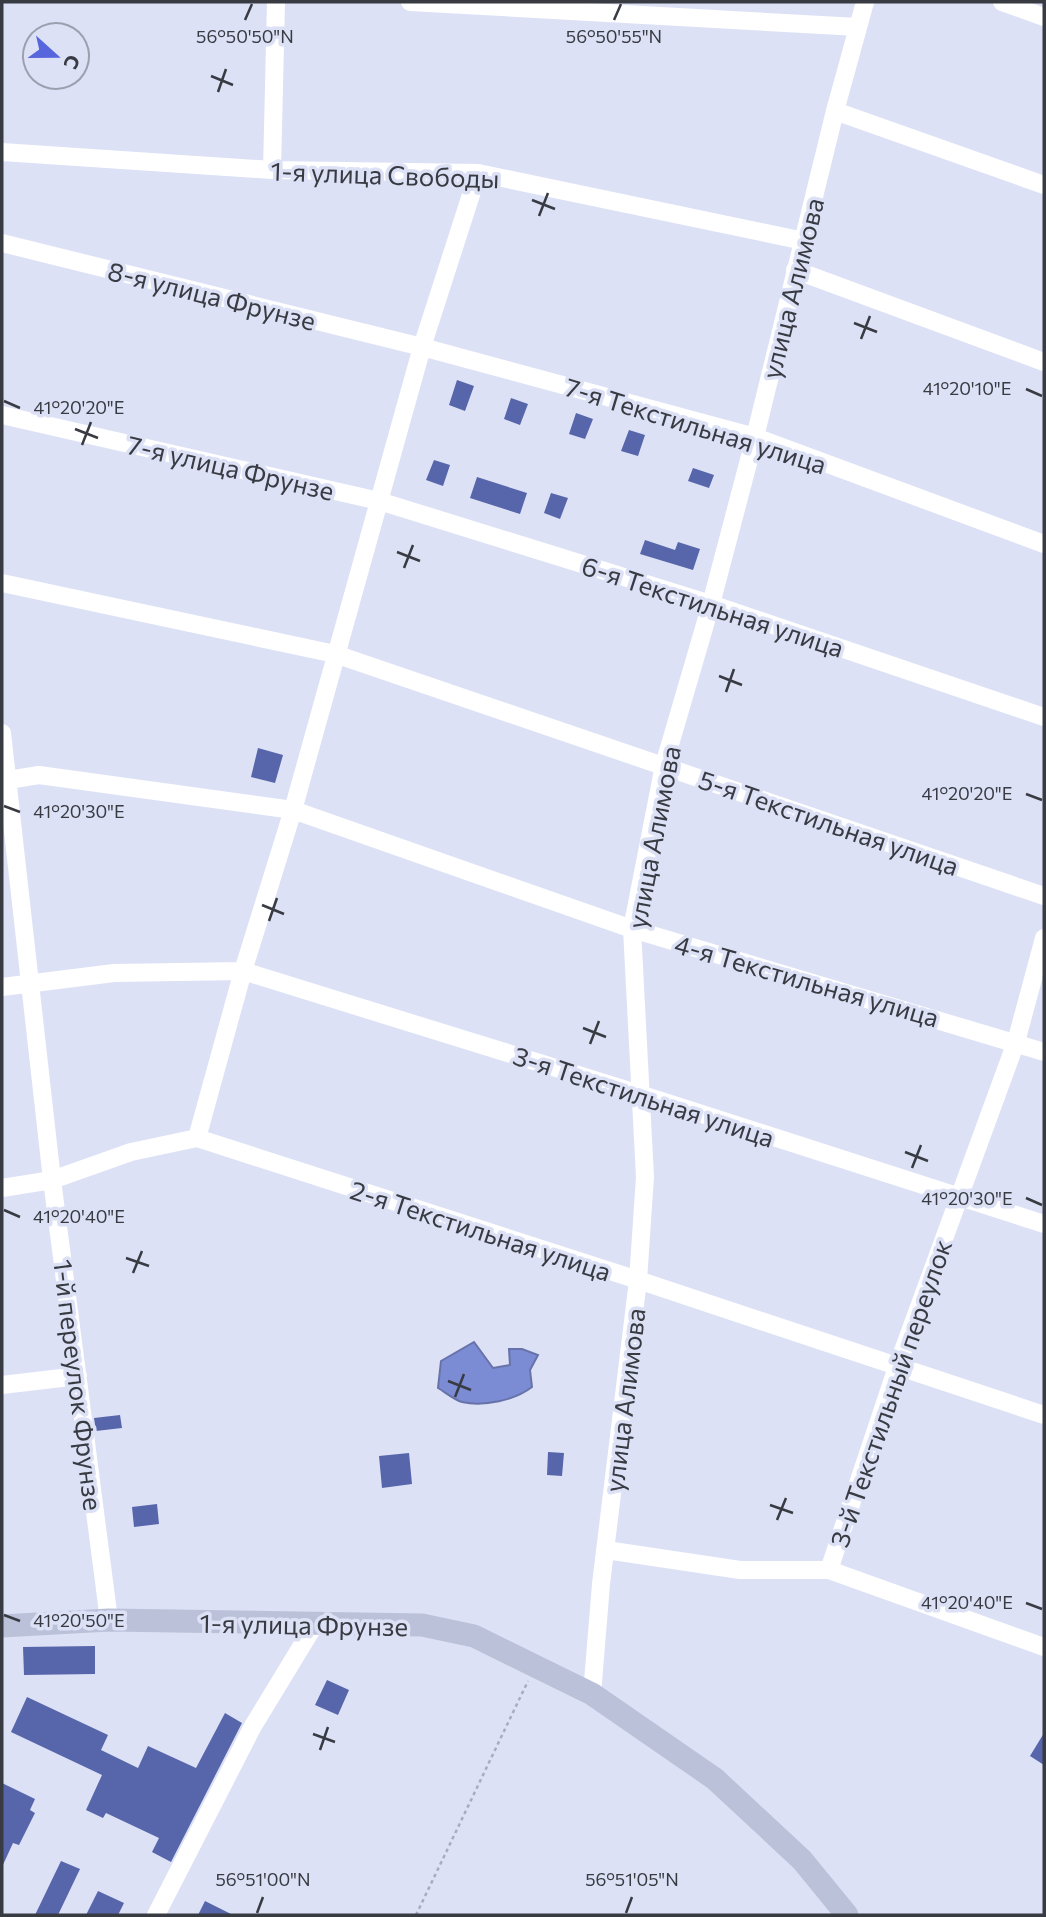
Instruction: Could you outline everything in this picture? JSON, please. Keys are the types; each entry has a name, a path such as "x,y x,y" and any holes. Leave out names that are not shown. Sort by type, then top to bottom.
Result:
{"main road":[{"name":"1-я улица Фрунзе","path":"2,1626 109,1620 422,1625 474,1636 536,1664 592,1694 715,1779 802,1860 847,1915"}],"street":[{"path":"272,170 276,2"},
{"path":"410,2 858,27"},
{"name":"улица Алимова","path":"592,1694 638,1280 645,1177 643,1094 632,929 664,765 711,604 755,438 835,111 865,2"},
{"path":"1002,2 1044,17"},
{"path":"835,111 1044,185"},
{"name":"1-я улица Свободы","path":"2,152 272,170 478,173 804,241"},
{"path":"2,1188 52,1180 131,1152 197,1138 243,971 293,810 422,347 478,173"},
{"name":"8-я улица Фрунзе","path":"2,243 422,347"},
{"path":"795,270 1044,362"},
{"name":"7-я Текстильная улица","path":"422,347 755,438 1044,544"},
{"name":"7-я улица Фрунзе","path":"2,415 379,501"},
{"name":"6-я Текстильная улица","path":"379,501 711,604 1044,717"},
{"name":"5-я Текстильная улица","path":"2,583 335,654 1044,895"},
{"name":"1-й переулок Фрунзе","path":"2,733 5,781 52,1180 109,1620"},
{"name":"4-я Текстильная улица","path":"5,781 39,775 293,810 632,929 1044,1052"},
{"name":"3-й Текстильный переулок","path":"829,1570 897,1367 1016,1042 1044,938"},
{"name":"3-я Текстильная улица","path":"2,987 114,972 243,971 643,1094 1044,1224"},
{"name":"2-я Текстильная улица","path":"197,1138 638,1280 1044,1415"},
{"path":"2,1385 78,1376"},
{"path":"606,1550 740,1570 829,1570 1044,1647"},
{"path":"156,1915 253,1726 315,1624"}],"path":[{"path":"416,1915 536,1664"}],"water":[{"path":"474,1342 493,1368 510,1365 509,1349 522,1349 538,1355 530,1370 532,1387 508,1399 480,1404 459,1401 438,1388 441,1361"}],"building":[{"path":"457,380 474,386 465,411 449,405"},
{"path":"511,398 528,404 520,425 504,419"},
{"path":"576,413 593,419 585,439 569,434"},
{"path":"629,430 645,435 638,456 621,451"},
{"path":"434,460 450,465 443,486 426,480"},
{"path":"693,468 714,475 709,488 688,481"},
{"path":"477,477 527,493 520,514 470,498"},
{"path":"551,493 568,498 560,519 544,513"},
{"path":"645,540 675,550 678,542 700,549 693,570 640,554"},
{"path":"258,748 283,755 275,783 251,777"},
{"path":"120,1415 122,1428 96,1431 94,1418"},
{"path":"548,1452 564,1453 562,1476 547,1475"},
{"path":"409,1453 412,1484 382,1488 379,1456"},
{"path":"157,1504 159,1524 134,1527 132,1507"},
{"path":"95,1646 95,1674 24,1675 23,1647"},
{"path":"327,1680 349,1690 338,1715 315,1705"},
{"path":"27,1697 108,1735 101,1750 138,1768 148,1746 196,1768 225,1713 242,1723 171,1862 152,1852 159,1838 106,1813 103,1818 86,1810 102,1775 11,1732"},
{"path":"1044,1733 1044,1765 1030,1756"},
{"path":"2,1783 35,1799 30,1810 35,1813 19,1845 13,1843 2,1867"},
{"path":"61,1861 80,1869 58,1915 35,1915"},
{"path":"98,1891 124,1903 118,1915 86,1915"},
{"path":"205,1901 233,1915 198,1915"}]}
